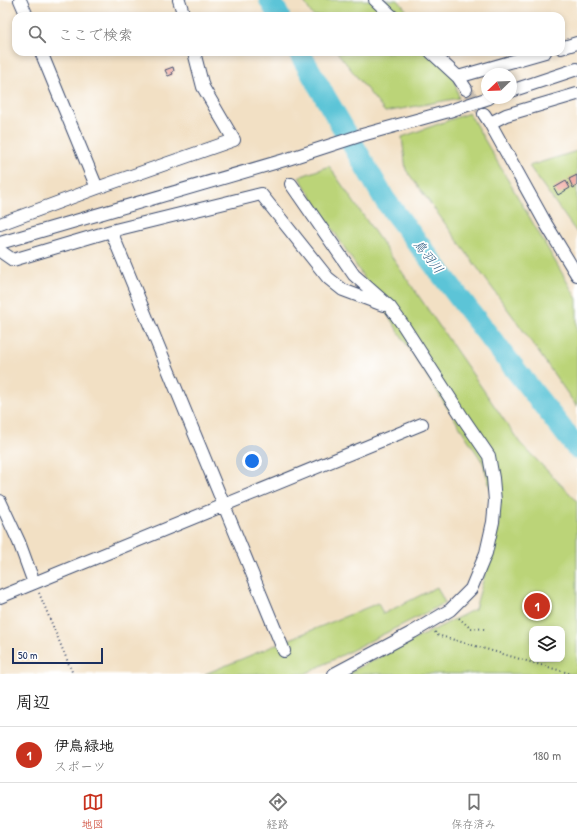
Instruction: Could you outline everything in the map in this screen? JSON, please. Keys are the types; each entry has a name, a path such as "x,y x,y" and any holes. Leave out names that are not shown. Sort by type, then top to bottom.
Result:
{"street":[{"path":"20,0 25,12"},
{"path":"179,0 183,12"},
{"path":"375,0 388,12"},
{"path":"565,47 577,43"},
{"path":"43,56 97,188"},
{"path":"0,224 234,140 203,87 195,56"},
{"path":"435,56 458,77 466,89"},
{"path":"458,77 531,56"},
{"path":"517,89 577,69"},
{"path":"577,94 506,115 487,118 546,224 577,275"},
{"path":"0,243 288,159 362,135 481,101"},
{"path":"290,184 354,275 390,307 415,341 463,418 489,456 493,478 495,501 493,522 486,553 471,589 450,610 334,674"},
{"path":"0,251 13,260 111,231 261,194 328,278 343,290 390,307"},
{"path":"111,231 284,651"},
{"path":"0,598 422,424"},
{"path":"0,502 19,542 34,583"}],"path":[{"path":"34,583 73,674"},
{"path":"450,610 470,628 485,630"},
{"path":"429,622 437,635 572,674"}],"green space":[{"path":"303,0 398,0 408,12 310,12"},
{"path":"340,56 445,56 449,61 459,98 385,112"},
{"path":"469,113 577,299 577,407 406,170 402,137"},
{"path":"577,151 577,233 529,166"},
{"path":"329,166 520,443 577,501 577,674 346,674 475,609 500,521 483,463 299,177"},
{"path":"437,587 445,603 305,674 205,674 378,603 383,614"}],"building":[{"path":"173,67 173,74 168,76 165,70"},
{"path":"577,175 577,186 573,188 569,179"},
{"path":"566,181 570,188 558,195 554,188"}],"waterway":[{"name":"鳥羽川","path":"270,0 277,12"},
{"name":"鳥羽川","path":"301,56 385,200 474,317 577,448"}],"tunnel":[{"path":"466,89 484,114"}],"place":[{"name":"伊鳥緑地","path":"537,606"}]}
